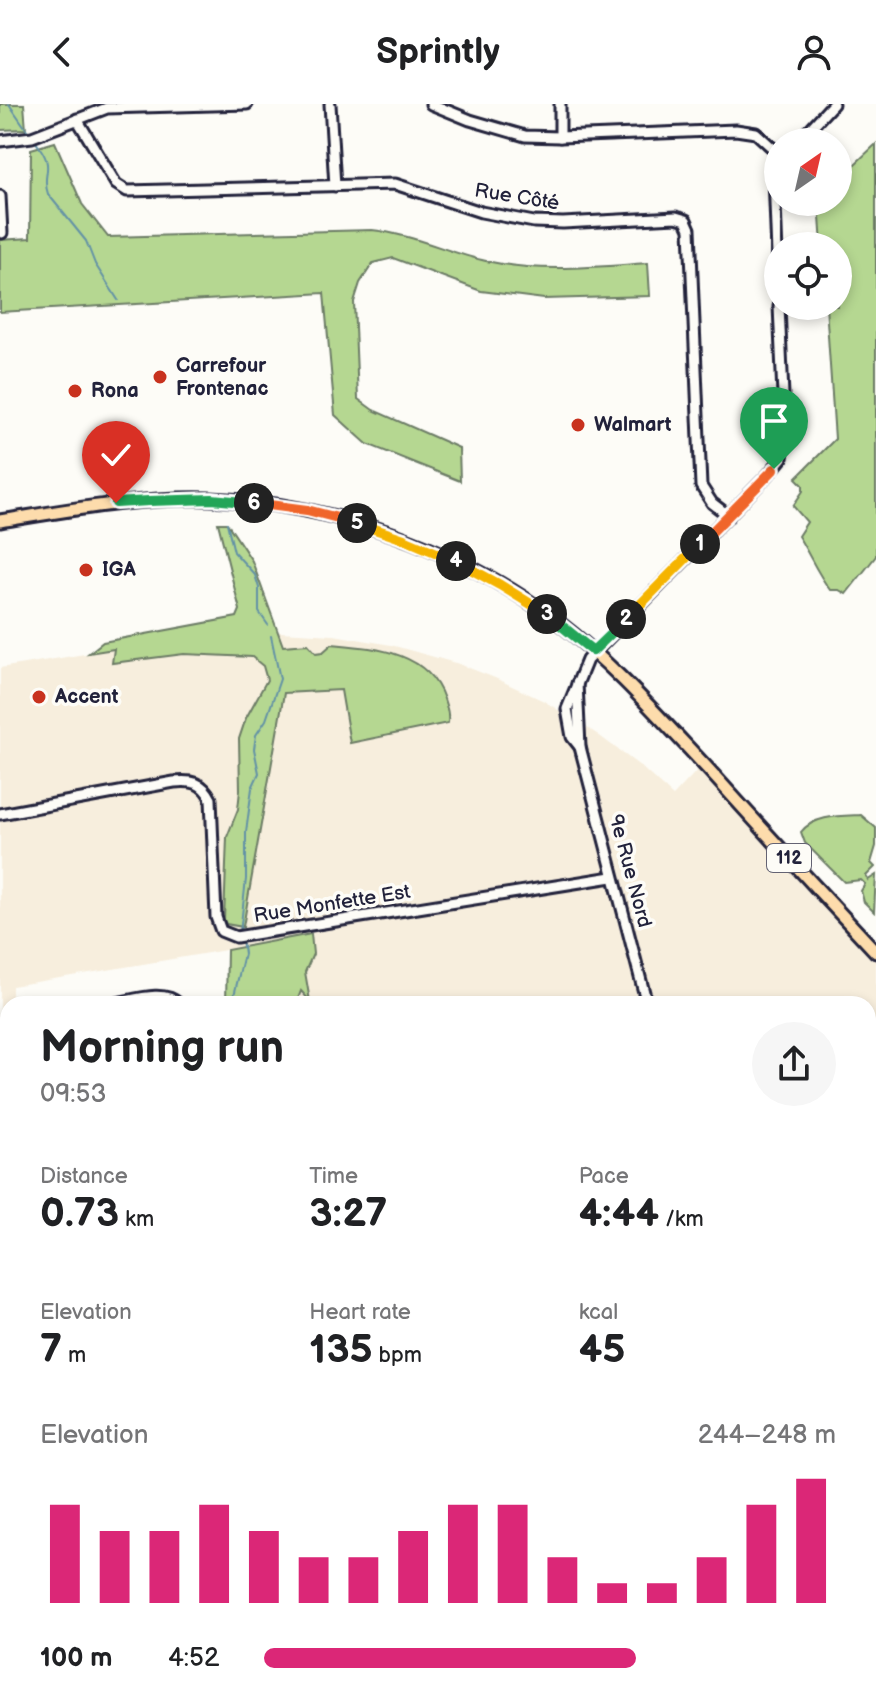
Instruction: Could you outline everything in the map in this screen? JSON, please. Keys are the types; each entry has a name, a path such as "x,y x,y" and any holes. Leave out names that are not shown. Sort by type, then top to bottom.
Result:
{"main road":[{"name":"112","path":"0,521 116,503 172,499 244,502 307,510 404,539 472,569 537,608 593,651 874,945"}],"street":[{"path":"0,141 32,137 107,108 247,104"},
{"path":"330,104 335,186"},
{"path":"431,104 499,130 525,136 736,130 756,133 764,140"},
{"path":"560,104 560,137"},
{"path":"811,128 833,104"},
{"name":"Rue Côté","path":"77,119 116,184 127,191 402,186 481,212 534,222 676,217 686,220 690,229 701,486 712,503 729,516"},
{"path":"0,196 2,233"},
{"name":"9e Rue Nord","path":"645,996 580,747 572,737 567,714 569,700 593,651 729,516 774,469 784,453 779,320"},
{"name":"Rue Monfette Est","path":"0,814 174,782 200,785 211,799 216,917 221,931 236,937 612,877"}],"shaded area":[{"path":"263,631 334,635 391,645 459,664 544,701 597,734 673,796 703,764 876,952 876,996 226,996 226,950 12,986 12,996 0,996 0,668 163,641"}],"green space":[{"path":"0,104 24,104 26,129 0,130"},
{"path":"55,142 82,204 108,237 372,230 401,235 506,265 567,268 648,263 650,296 544,299 481,291 393,258 373,263 360,283 354,302 358,399 373,410 459,448 460,481 367,444 335,415 324,293 0,312 0,240 30,238 31,149"},
{"path":"876,144 876,556 846,594 830,590 821,577 798,536 807,522 793,506 803,491 803,485 796,478 835,439 827,320 852,320 852,232 821,232 820,216 852,216 852,167"},
{"path":"218,523 227,523 252,561 283,646 308,644 316,653 323,652 332,644 398,655 426,671 436,683 448,717 448,723 350,743 341,690 284,693 243,927 226,924 224,920 227,837 238,809 239,739 246,718 267,680 263,666 252,657 184,654 112,663 114,649 89,653 103,642 237,617 240,610"},
{"path":"861,815 876,828 876,846 871,863 875,867 866,876 868,880 876,875 874,912 864,902 861,891 865,884 861,880 844,882 805,843 801,832 820,819"},
{"path":"311,934 313,954 305,972 309,996 301,991 299,996 226,996 227,950"}],"waterway":[{"path":"9,104 29,133"},
{"path":"35,141 46,158 48,194 86,241 95,264 118,300"},
{"path":"227,523 234,552 255,575 259,588 259,612 268,625"},
{"path":"240,933 246,879 246,832 252,788 259,773 254,749 256,735 266,720 280,679 271,636"},
{"path":"234,996 244,954 242,939"}],"place":[{"name":"Carrefour Frontenac","path":"160,377"},
{"name":"Rona","path":"75,391"},
{"name":"Walmart","path":"578,425"},
{"name":"IGA","path":"86,570"},
{"name":"Accent","path":"39,697"}],"route":[{"path":"116,503 212,499 333,516 404,539 472,569 555,620 593,651 774,469"}]}
